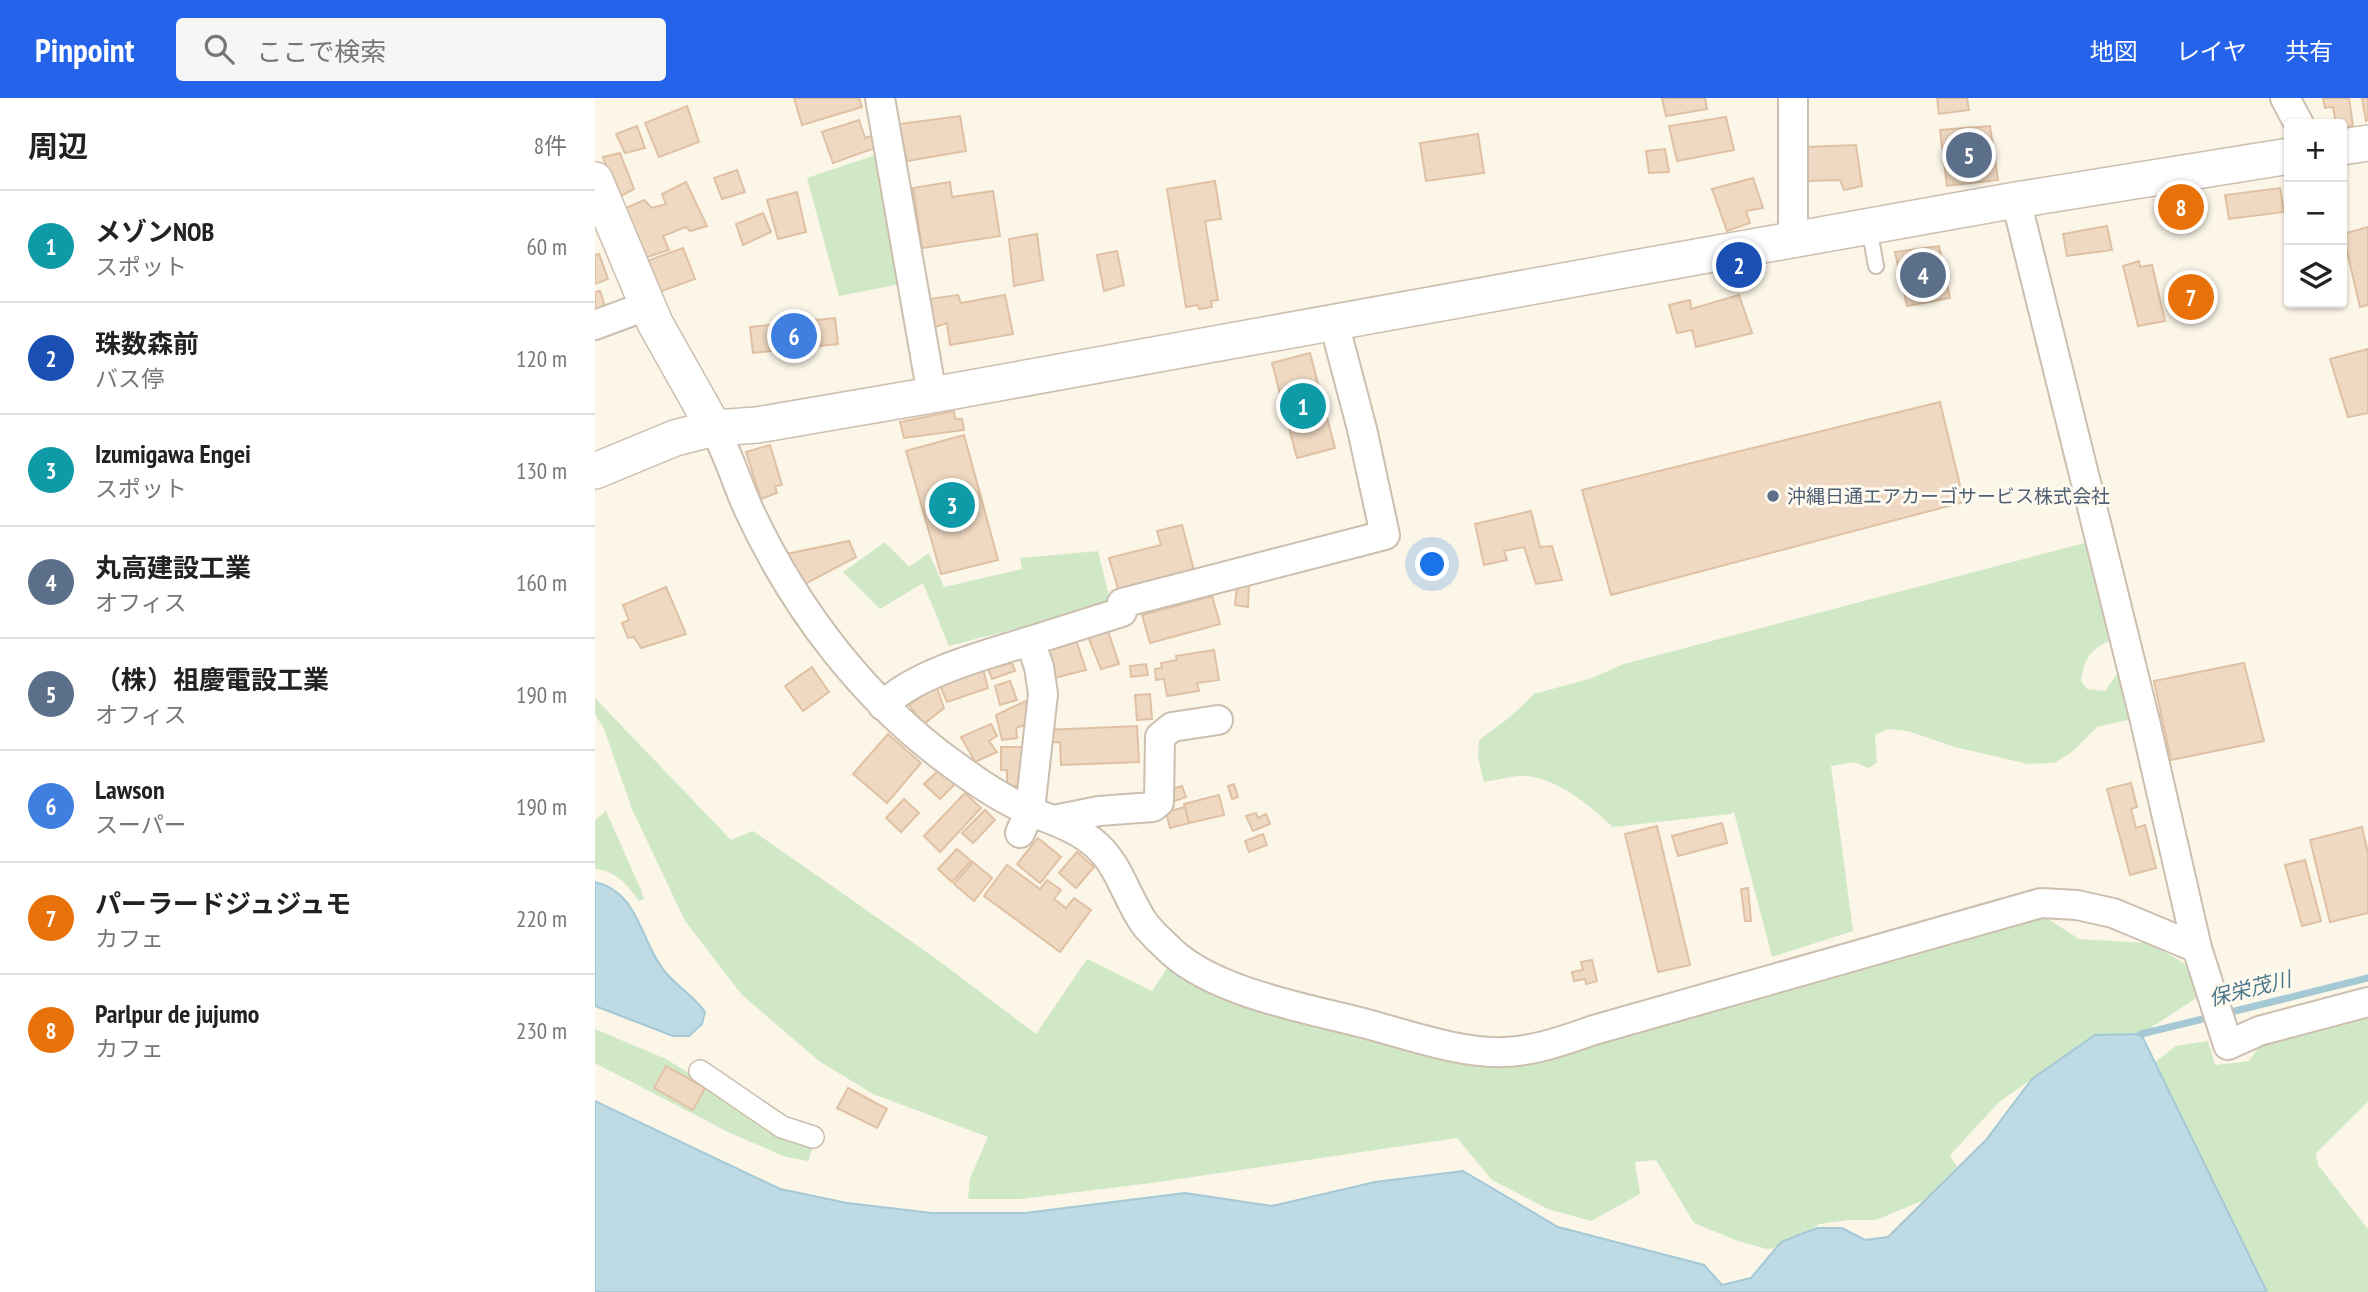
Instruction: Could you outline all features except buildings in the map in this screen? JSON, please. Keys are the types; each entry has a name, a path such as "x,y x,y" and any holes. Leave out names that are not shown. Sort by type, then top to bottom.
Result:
{"street":[{"path":"880,98 932,395"},
{"path":"1793,98 1793,240"},
{"path":"2285,98 2296,119"},
{"path":"2347,147 2368,143"},
{"path":"595,471 675,438 714,428 757,425 932,395 1793,240 2284,157"},
{"path":"595,180 604,230 724,446 748,508 782,572 817,627 870,694 958,768 1035,821 1092,841 1112,861 1145,924 1174,954 1210,976 1261,996 1450,1046 1503,1053 1550,1045 1607,1026 2041,903 2077,905 2113,913 2197,947"},
{"path":"2016,201 2145,721 2197,947 2228,1045 2259,1031 2368,1002"},
{"path":"595,325 646,306"},
{"path":"883,706 893,695 954,665 1122,612 1122,603 1385,535 1362,429 1334,323"},
{"path":"1030,641 1039,667 1043,694 1035,821"},
{"path":"1035,821 1099,811 1153,807 1159,802 1160,737 1172,727 1219,720"},
{"path":"700,1071 782,1128 813,1137"}],"lane":[{"path":"1869,227 1876,266"}],"green space":[{"path":"881,153 905,283 839,296 807,178"},
{"path":"2092,541 2116,637 2091,653 2081,681 2087,689 2105,691 2117,674 2123,675 2131,719 2097,727 2072,752 2054,763 2028,764 1955,747 1908,731 1888,729 1875,735 1877,763 1868,768 1854,762 1831,766 1853,931 1772,957 1734,812 1613,827 1595,811 1552,783 1528,776 1484,782 1478,758 1479,740 1510,717 1534,694 1592,678 1624,664"},
{"path":"885,542 909,567 929,553 944,587 1022,569 1020,558 1098,551 1111,604 949,646 923,583 880,609 843,572"},
{"path":"595,698 731,840 753,831 935,958 1036,1034 1087,959 1152,991 1169,965 1458,1055 2034,910 2079,939 2146,943 2174,957 2195,971 2201,995 2141,1034 2095,1035 1999,1102 1950,1155 1957,1167 1926,1199 1876,1220 1819,1224 1792,1246 1767,1249 1738,1241 1694,1223 1656,1160 1635,1162 1640,1194 1591,1221 1548,1209 1492,1180 1457,1138 1159,1182 1021,1199 968,1199 970,1178 988,1137 873,1094 819,1061 742,995 685,921 632,809 604,729 595,714"},
{"path":"606,811 641,890 644,899 639,901 620,879 609,872 595,869 595,820"},
{"path":"2368,1013 2368,1102 2316,1153 2318,1165 2368,1229 2368,1292 2267,1292 2155,1062 2176,1046 2208,1041 2215,1065 2249,1061 2264,1039"},
{"path":"595,1029 666,1059 814,1145 808,1161 786,1157 730,1133 595,1063"}],"water":[{"path":"595,882 621,896 638,920 657,961 705,1012 702,1024 689,1036 673,1036 595,1006"},
{"path":"2141,1034 2267,1292 595,1292 595,1101 780,1189 847,1203 932,1213 1025,1213 1185,1193 1272,1206 1375,1182 1463,1171 1558,1227 1704,1265 1722,1285 1751,1278 1781,1242 1817,1228 1842,1228 1865,1240 1888,1237 1986,1140 2032,1079 2095,1035"}],"waterway":[{"name":"保栄茂川","path":"2223,1014 2368,978"},
{"name":"保栄茂川","path":"2141,1034 2211,1017"}],"place":[{"name":"（株）祖慶電設工業","path":"1969,155"},
{"name":"Parlpur de jujumo","path":"2181,207"},
{"name":"珠数森前","path":"1739,265"},
{"name":"丸高建設工業","path":"1923,275"},
{"name":"パーラードジュジュモ","path":"2191,297"},
{"name":"Lawson","path":"794,336"},
{"name":"メゾンNOB","path":"1303,406"},
{"name":"沖縄日通エアカーゴサービス株式会社","path":"1773,496"},
{"name":"Izumigawa Engei","path":"952,505"}]}
